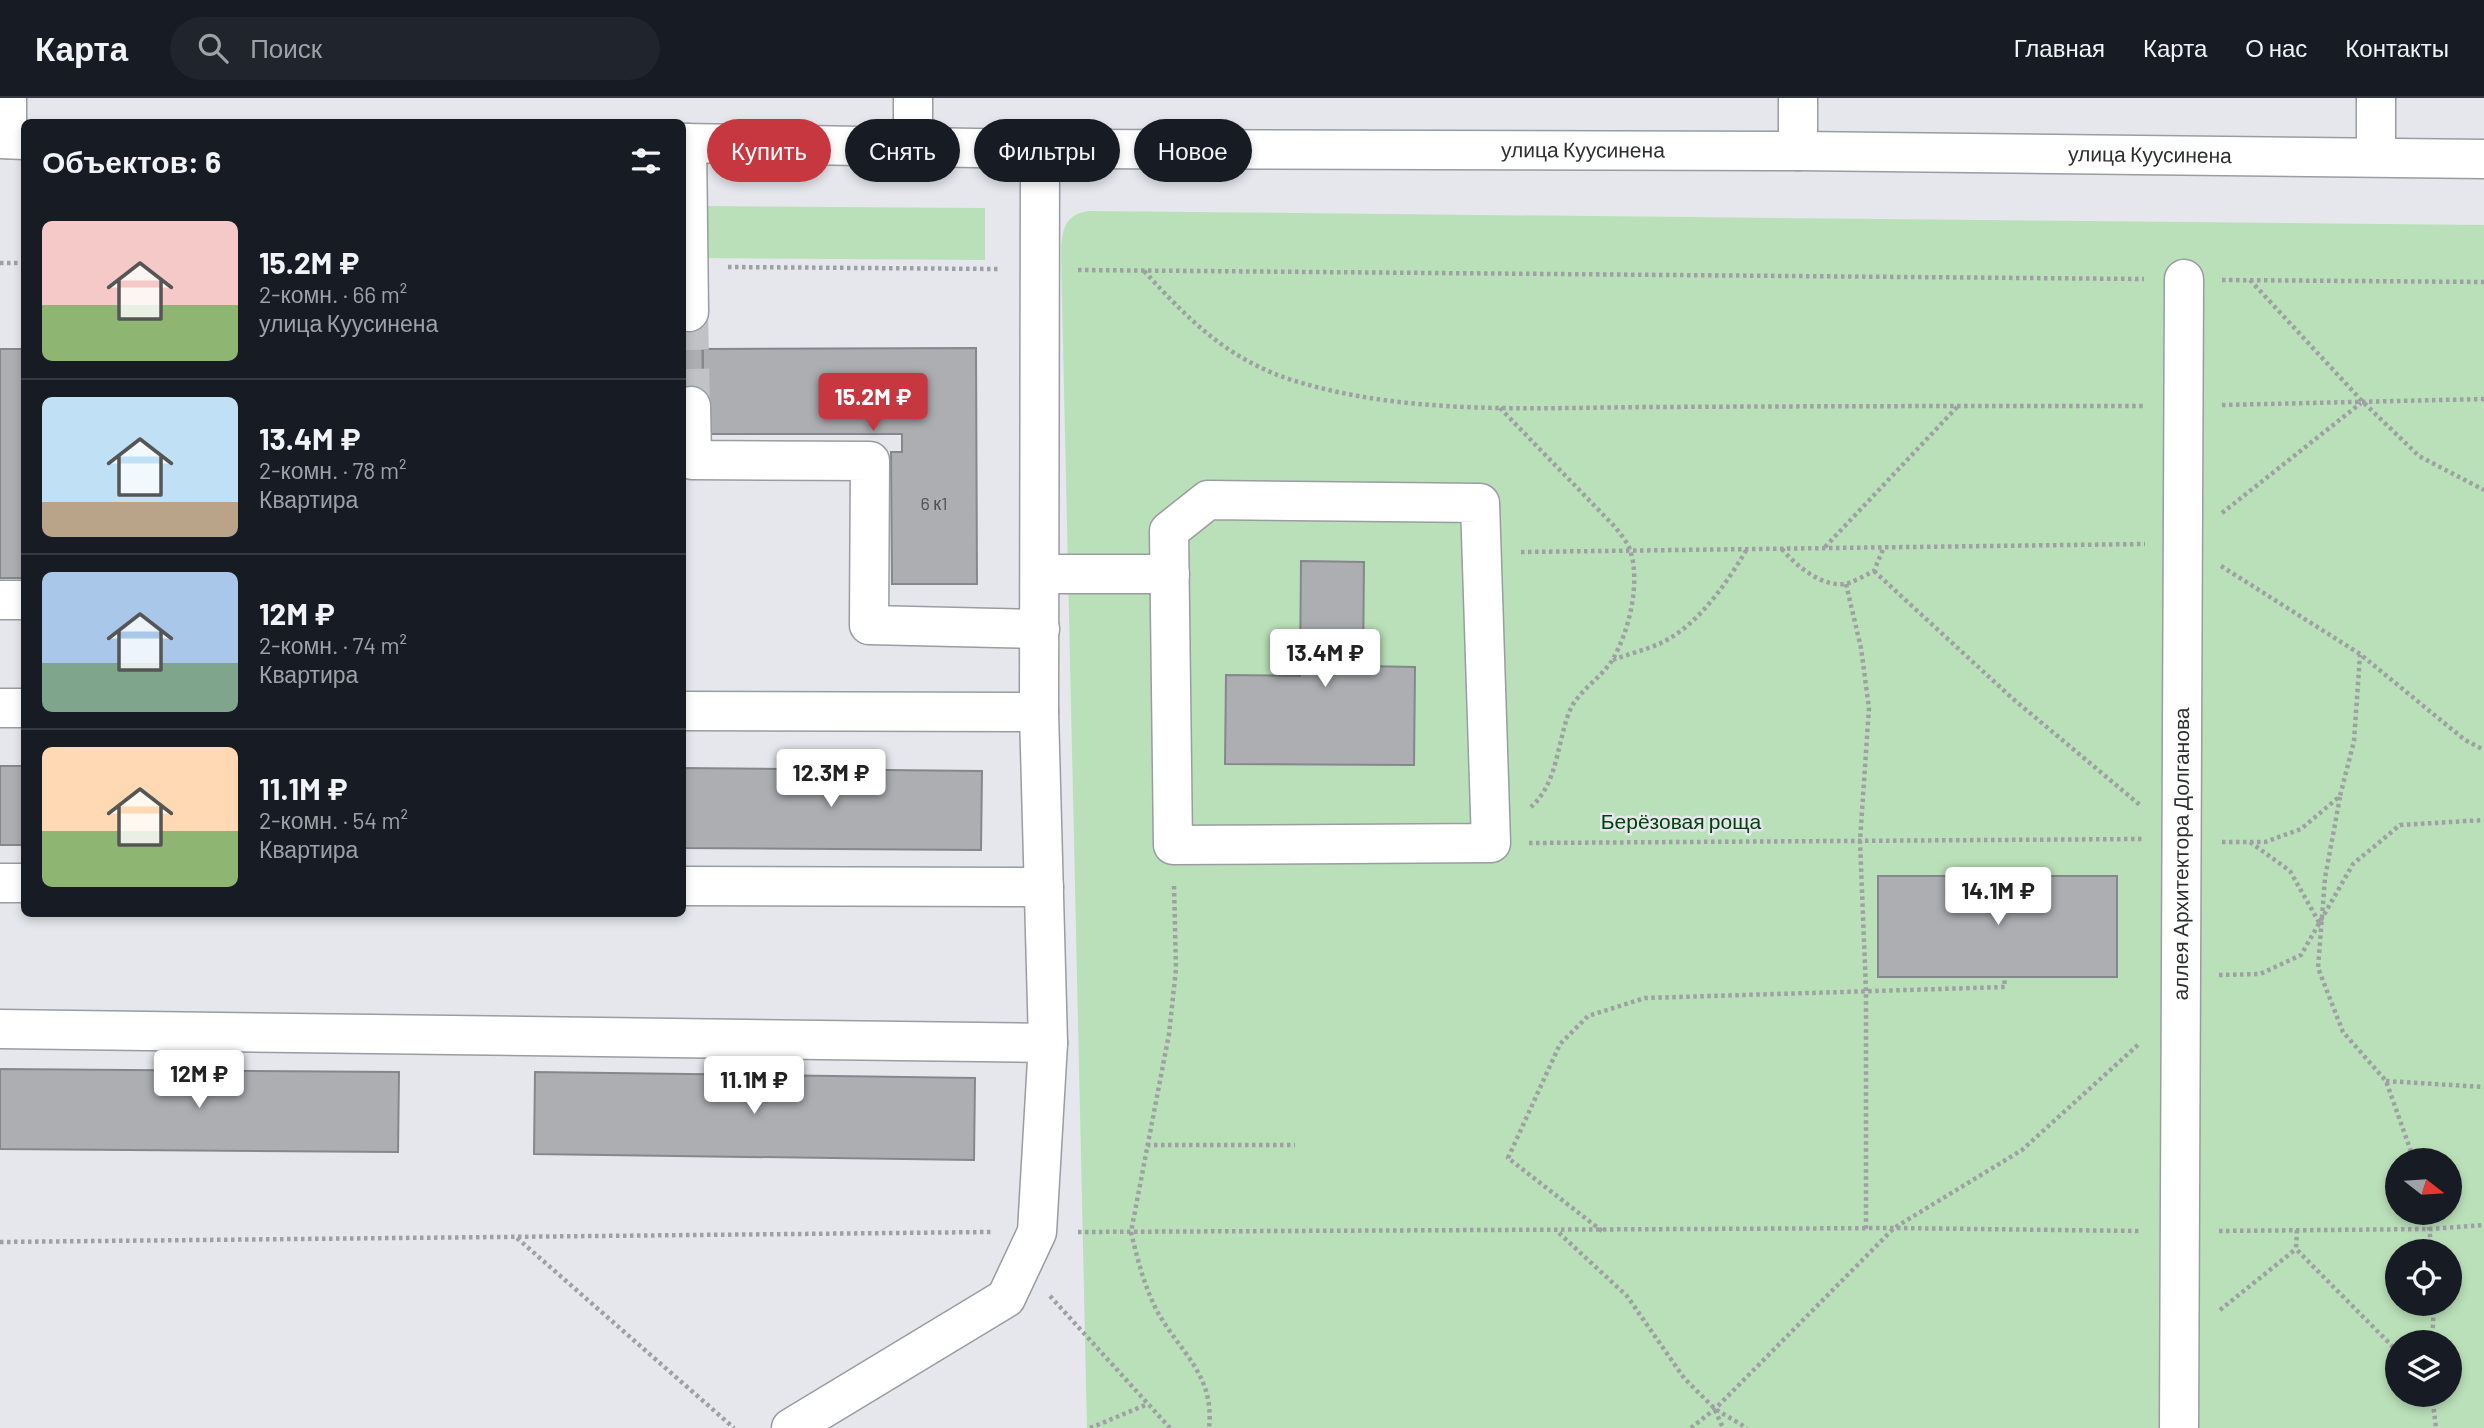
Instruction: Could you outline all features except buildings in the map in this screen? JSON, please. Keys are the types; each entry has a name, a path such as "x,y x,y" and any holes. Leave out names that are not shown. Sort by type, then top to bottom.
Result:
{"main road":[{"path":"7,98 11,139"},
{"path":"913,98 913,119"},
{"path":"1798,98 1798,151"},
{"path":"2376,98 2376,157"},
{"name":"улица Куусинена","path":"686,143 845,146"},
{"name":"улица Куусинена","path":"1120,149 1798,151 2484,159"},
{"path":"686,174 690,312"},
{"path":"791,1428 1006,1298 1023,1267 1037,1232 1048,1043 1039,712 1040,182"},
{"name":"аллея Архитектора Долганова","path":"2179,1428 2184,279"},
{"path":"691,405 687,460 870,461 869,625 1040,629"},
{"path":"1208,500 1480,503 1482,552 1501,843 1172,845 1169,531 1208,500"},
{"path":"1040,574 1170,573"},
{"path":"0,600 21,600"},
{"path":"0,708 21,708"},
{"path":"686,711 1039,712"},
{"path":"0,883 21,883"},
{"path":"686,886 1044,887"},
{"path":"0,1029 1048,1043"}],"path":[{"path":"0,263 21,263"},
{"path":"689,267 2484,282"},
{"path":"1144,271 1180,310 1225,350 1294,380 1382,401 1500,407 2184,406 2484,399"},
{"path":"2249,280 2362,401 2419,456 2484,490"},
{"path":"2183,544 2362,401"},
{"path":"1825,548 1958,406"},
{"path":"1500,407 1616,527 1630,550 1634,580 1626,626 1612,660 1571,708 1551,775 1538,801 1516,820 1501,843"},
{"path":"1482,552 2183,544 2360,654 2435,717 2484,750"},
{"path":"1782,548 1794,564 1818,578 1846,584 1874,571 1884,547"},
{"path":"1612,660 1661,643 1691,622 1727,583 1747,549"},
{"path":"1874,571 2012,698 2182,839"},
{"path":"1846,584 1861,648 1869,708 1860,841 1866,991 1866,1229"},
{"path":"2360,654 2354,741 2340,796 2325,878 2318,968 2343,1032 2386,1081 2410,1148"},
{"path":"1501,843 2182,839 2265,842 2301,829 2340,796"},
{"path":"2181,977 2260,974 2301,955 2321,925 2353,864 2400,825 2484,820"},
{"path":"2249,842 2290,871 2321,925"},
{"path":"1172,845 1177,969 1169,1034 1131,1232 1137,1258 1155,1307 1176,1342 1194,1361 1206,1385 1209,1428"},
{"path":"1603,1232 1508,1158 1560,1044 1588,1016 1645,998 2005,987 2004,977"},
{"path":"1691,1428 1715,1409 1894,1228 2022,1150 2144,1038"},
{"path":"2386,1081 2484,1087"},
{"path":"1147,1145 1295,1145"},
{"path":"2430,1225 2431,1239"},
{"path":"0,1242 1037,1232 1603,1232 1894,1228 2180,1231 2431,1229 2484,1225"},
{"path":"2297,1230 2296,1249 2385,1339"},
{"path":"1558,1232 1627,1296 1684,1378 1715,1409 1747,1428"},
{"path":"516,1237 734,1428"},
{"path":"2179,1344 2296,1249"},
{"path":"1023,1267 1170,1428"},
{"path":"1090,1428 1147,1404"},
{"path":"2434,1407 2437,1428"},
{"path":"1715,1409 1723,1428"}],"green space":[{"path":"704,206 985,208 985,260 703,258"},
{"name":"Берёзовая роща","path":"1088,211 2484,225 2484,1428 1087,1428 1061,254 1065,226 1073,216"}],"tunnel":[{"path":"689,312 691,406"}]}
